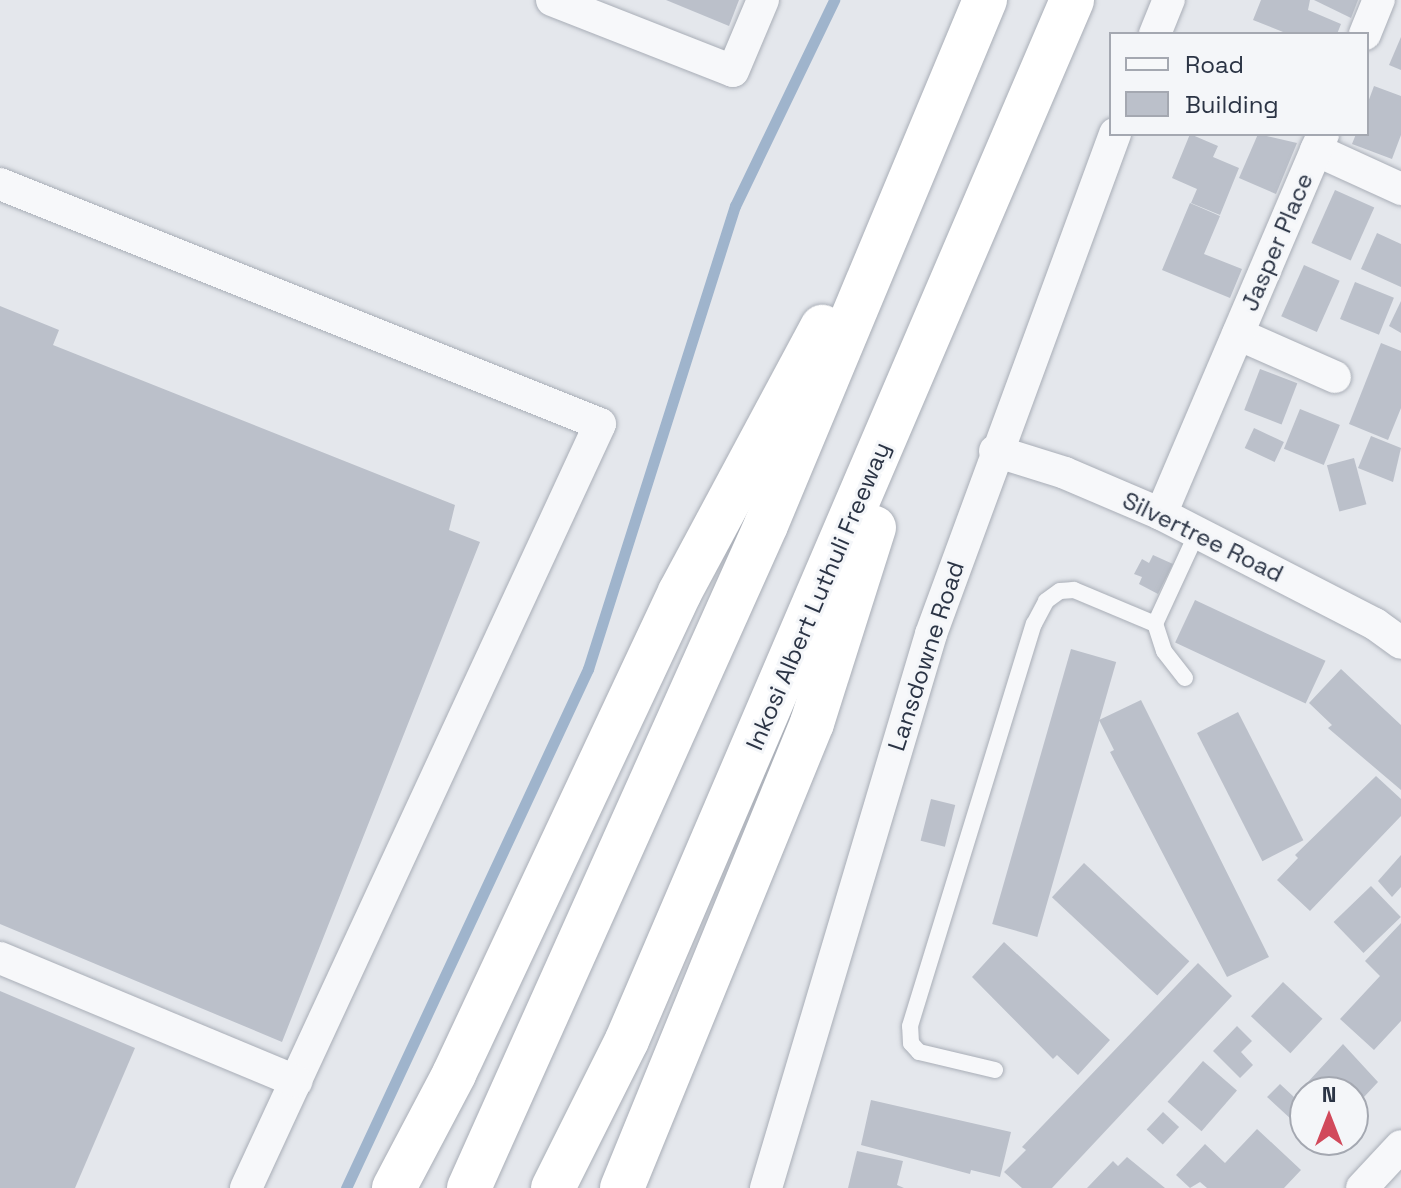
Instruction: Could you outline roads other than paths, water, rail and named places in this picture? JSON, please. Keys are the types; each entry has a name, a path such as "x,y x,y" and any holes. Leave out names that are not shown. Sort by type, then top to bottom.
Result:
{"highway":[{"path":"469,1188 766,525 985,0"},
{"name":"Inkosi Albert Luthuli Freeway","path":"553,1188 627,1040 1072,0"},
{"path":"394,1188 454,1074 680,592 940,106"},
{"path":"622,1188 812,723 951,285"}],"street":[{"path":"552,0 733,71 763,0"},
{"path":"1156,32 1169,0"},
{"path":"1366,32 1379,0"},
{"name":"Lansdowne Road","path":"766,1188 931,634 995,451 1114,136"},
{"name":"Jasper Place","path":"1161,514 1319,142 1401,189"},
{"path":"0,184 600,424 246,1188"},
{"name":"Jasper Place","path":"1238,334 1335,377"},
{"name":"Silvertree Road","path":"995,451 1065,473 1161,514 1375,624 1401,643"},
{"path":"0,958 296,1081"},
{"path":"1362,1188 1401,1146"}],"lane":[{"path":"1185,678 1164,651 1155,624 1197,533"},
{"path":"995,1070 919,1052 910,1026 1034,624 1046,601 1060,591 1074,590 1155,624"}],"waterway":[{"path":"346,1188 588,669 735,206 834,0"}]}
